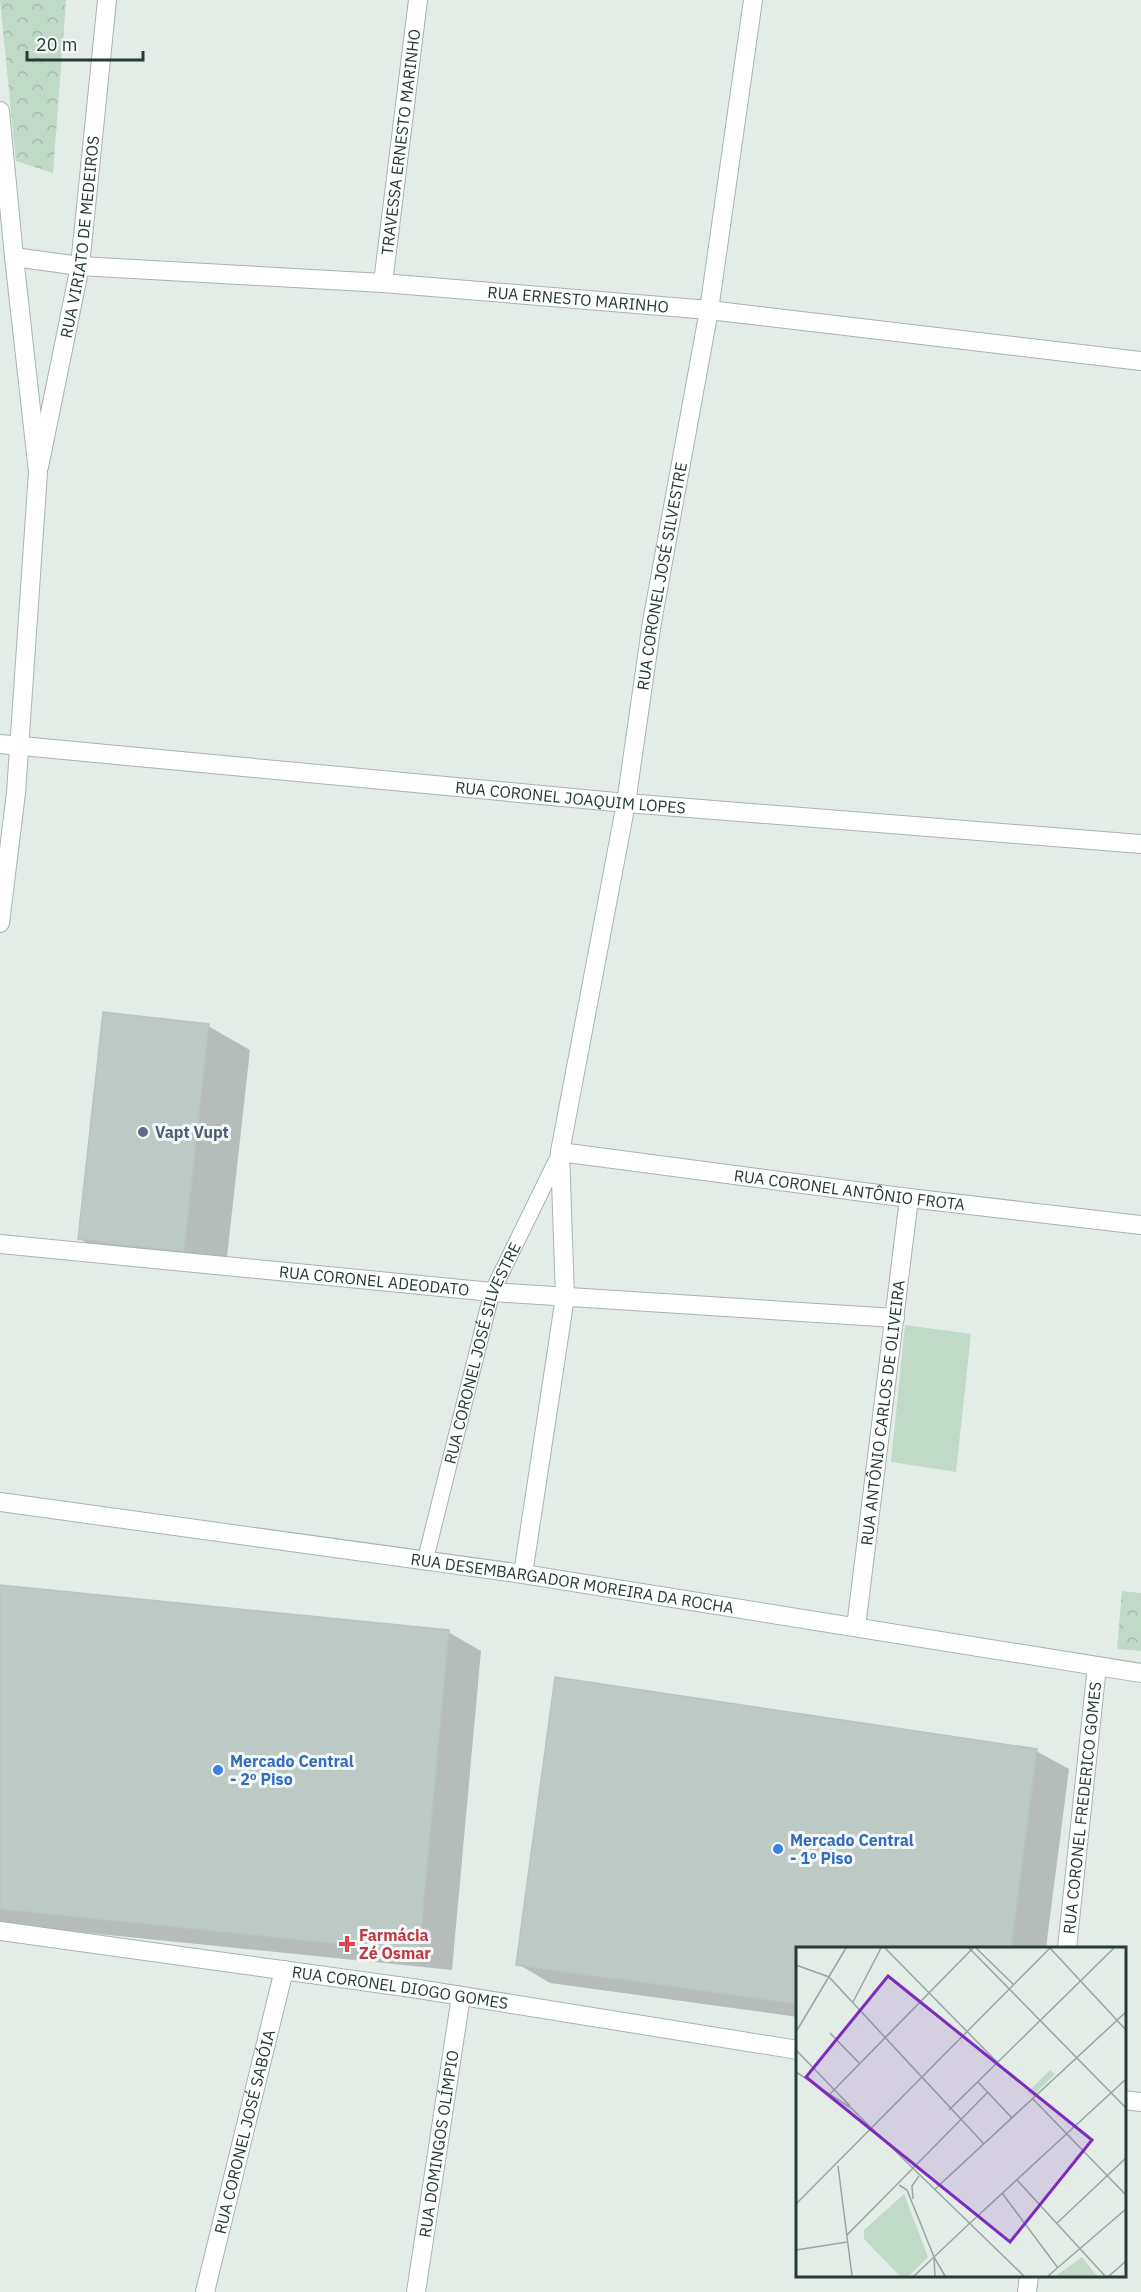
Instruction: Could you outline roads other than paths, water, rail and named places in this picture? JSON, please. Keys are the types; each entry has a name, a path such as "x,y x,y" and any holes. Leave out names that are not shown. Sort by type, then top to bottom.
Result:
{"street":[{"name":"RUA VIRIATO DE MEDEIROS","path":"0,923 20,746 38,472 80,266 107,0"},
{"name":"TRAVESSA ERNESTO MARINHO","path":"382,283 418,0"},
{"name":"RUA CORONEL JOSÉ SILVESTRE","path":"523,1574 565,1297 560,1152 626,803 652,622 709,310 753,0"},
{"name":"RUA VIRIATO DE MEDEIROS","path":"0,111 38,472"},
{"name":"RUA ERNESTO MARINHO","path":"14,257 80,266 382,283 709,310 1141,360"},
{"name":"RUA CORONEL JOAQUIM LOPES","path":"0,744 626,803 1141,844"},
{"name":"RUA CORONEL ANTÔNIO FROTA","path":"560,1152 909,1198 1141,1225"},
{"name":"RUA ANTÔNIO CARLOS DE OLIVEIRA","path":"856,1627 909,1198"},
{"name":"RUA CORONEL ADEODATO","path":"0,1244 492,1292 895,1318"},
{"name":"RUA DESEMBARGADOR MOREIRA DA ROCHA","path":"0,1502 523,1574 1141,1673"},
{"name":"RUA CORONEL FREDERICO GOMES","path":"1067,1947 1097,1666"},
{"name":"RUA CORONEL DIOGO GOMES","path":"0,1931 461,1996 796,2050"},
{"name":"RUA CORONEL JOSÉ SABÓIA","path":"205,2292 284,1970"},
{"name":"RUA DOMINGOS OLÍMPIO","path":"416,2292 461,1996"},
{"path":"1126,2100 1141,2102"},
{"path":"1027,2292 1029,2277"}],"lane":[{"name":"RUA CORONEL JOSÉ SILVESTRE","path":"425,1561 492,1292 560,1152"}],"place":[{"name":"Vapt Vupt","path":"143,1132"},
{"name":"Mercado Central - 2º Piso","path":"218,1770"},
{"name":"Mercado Central - 1º Piso","path":"778,1849"},
{"name":"Farmácia Zé Osmar","path":"347,1944"}]}
